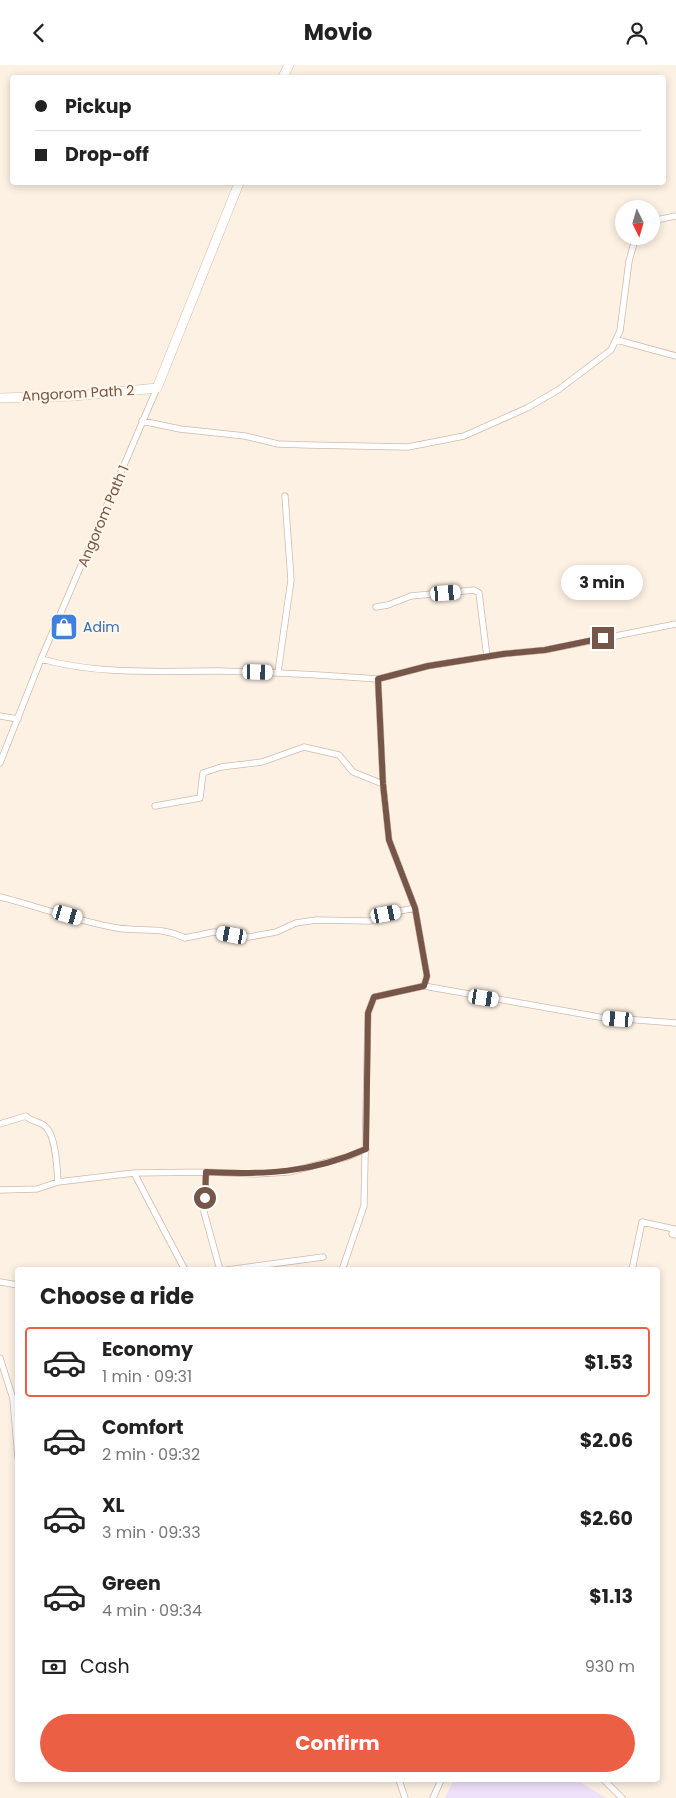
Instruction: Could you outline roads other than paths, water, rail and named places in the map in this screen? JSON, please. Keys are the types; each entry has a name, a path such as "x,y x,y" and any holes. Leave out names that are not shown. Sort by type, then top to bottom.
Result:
{"street":[{"name":"Angorom Path 1","path":"0,763 41,659 157,388 238,185"},
{"path":"660,219 676,216"},
{"path":"142,421 180,429 245,436 278,444 393,448 421,446 464,436 527,409 558,390 606,355 617,340 622,323 629,261 633,245"},
{"path":"617,340 676,356"},
{"name":"Angorom Path 2","path":"0,399 74,396 157,388"},
{"path":"278,672 291,580 285,497"},
{"path":"376,607 388,605 411,596 474,590 479,593 487,657"},
{"path":"41,659 69,667 101,671 278,672 378,679 428,666 545,650 676,624"},
{"path":"378,679 383,784 389,840 415,908 427,976 424,986"},
{"path":"0,716 18,719"},
{"path":"155,805 200,798 203,773 221,767 262,762 304,747 339,755 353,772 383,784"},
{"path":"0,897 104,926 128,930 170,931 185,938 214,931 249,937 276,932 296,923 316,920 370,921 386,914 415,908"},
{"path":"343,1267 364,1207 368,1013 374,997 424,986 599,1017 676,1023"},
{"path":"0,1124 26,1116 29,1120 45,1126 51,1136 58,1182"},
{"path":"0,1190 37,1189 58,1182 134,1173 206,1172 256,1174 288,1172 347,1157 366,1149"},
{"path":"206,1172 204,1212 219,1267"},
{"path":"134,1173 183,1267"},
{"path":"633,1267 642,1222 674,1229 672,1234 676,1235"},
{"path":"249,1267 323,1257"},
{"path":"0,1282 15,1284"},
{"path":"0,1358 13,1399 15,1423"},
{"path":"399,1782 405,1798"},
{"path":"434,1798 440,1782"},
{"path":"606,1782 622,1798"}],"place":[{"name":"Adim","path":"64,627"}]}
